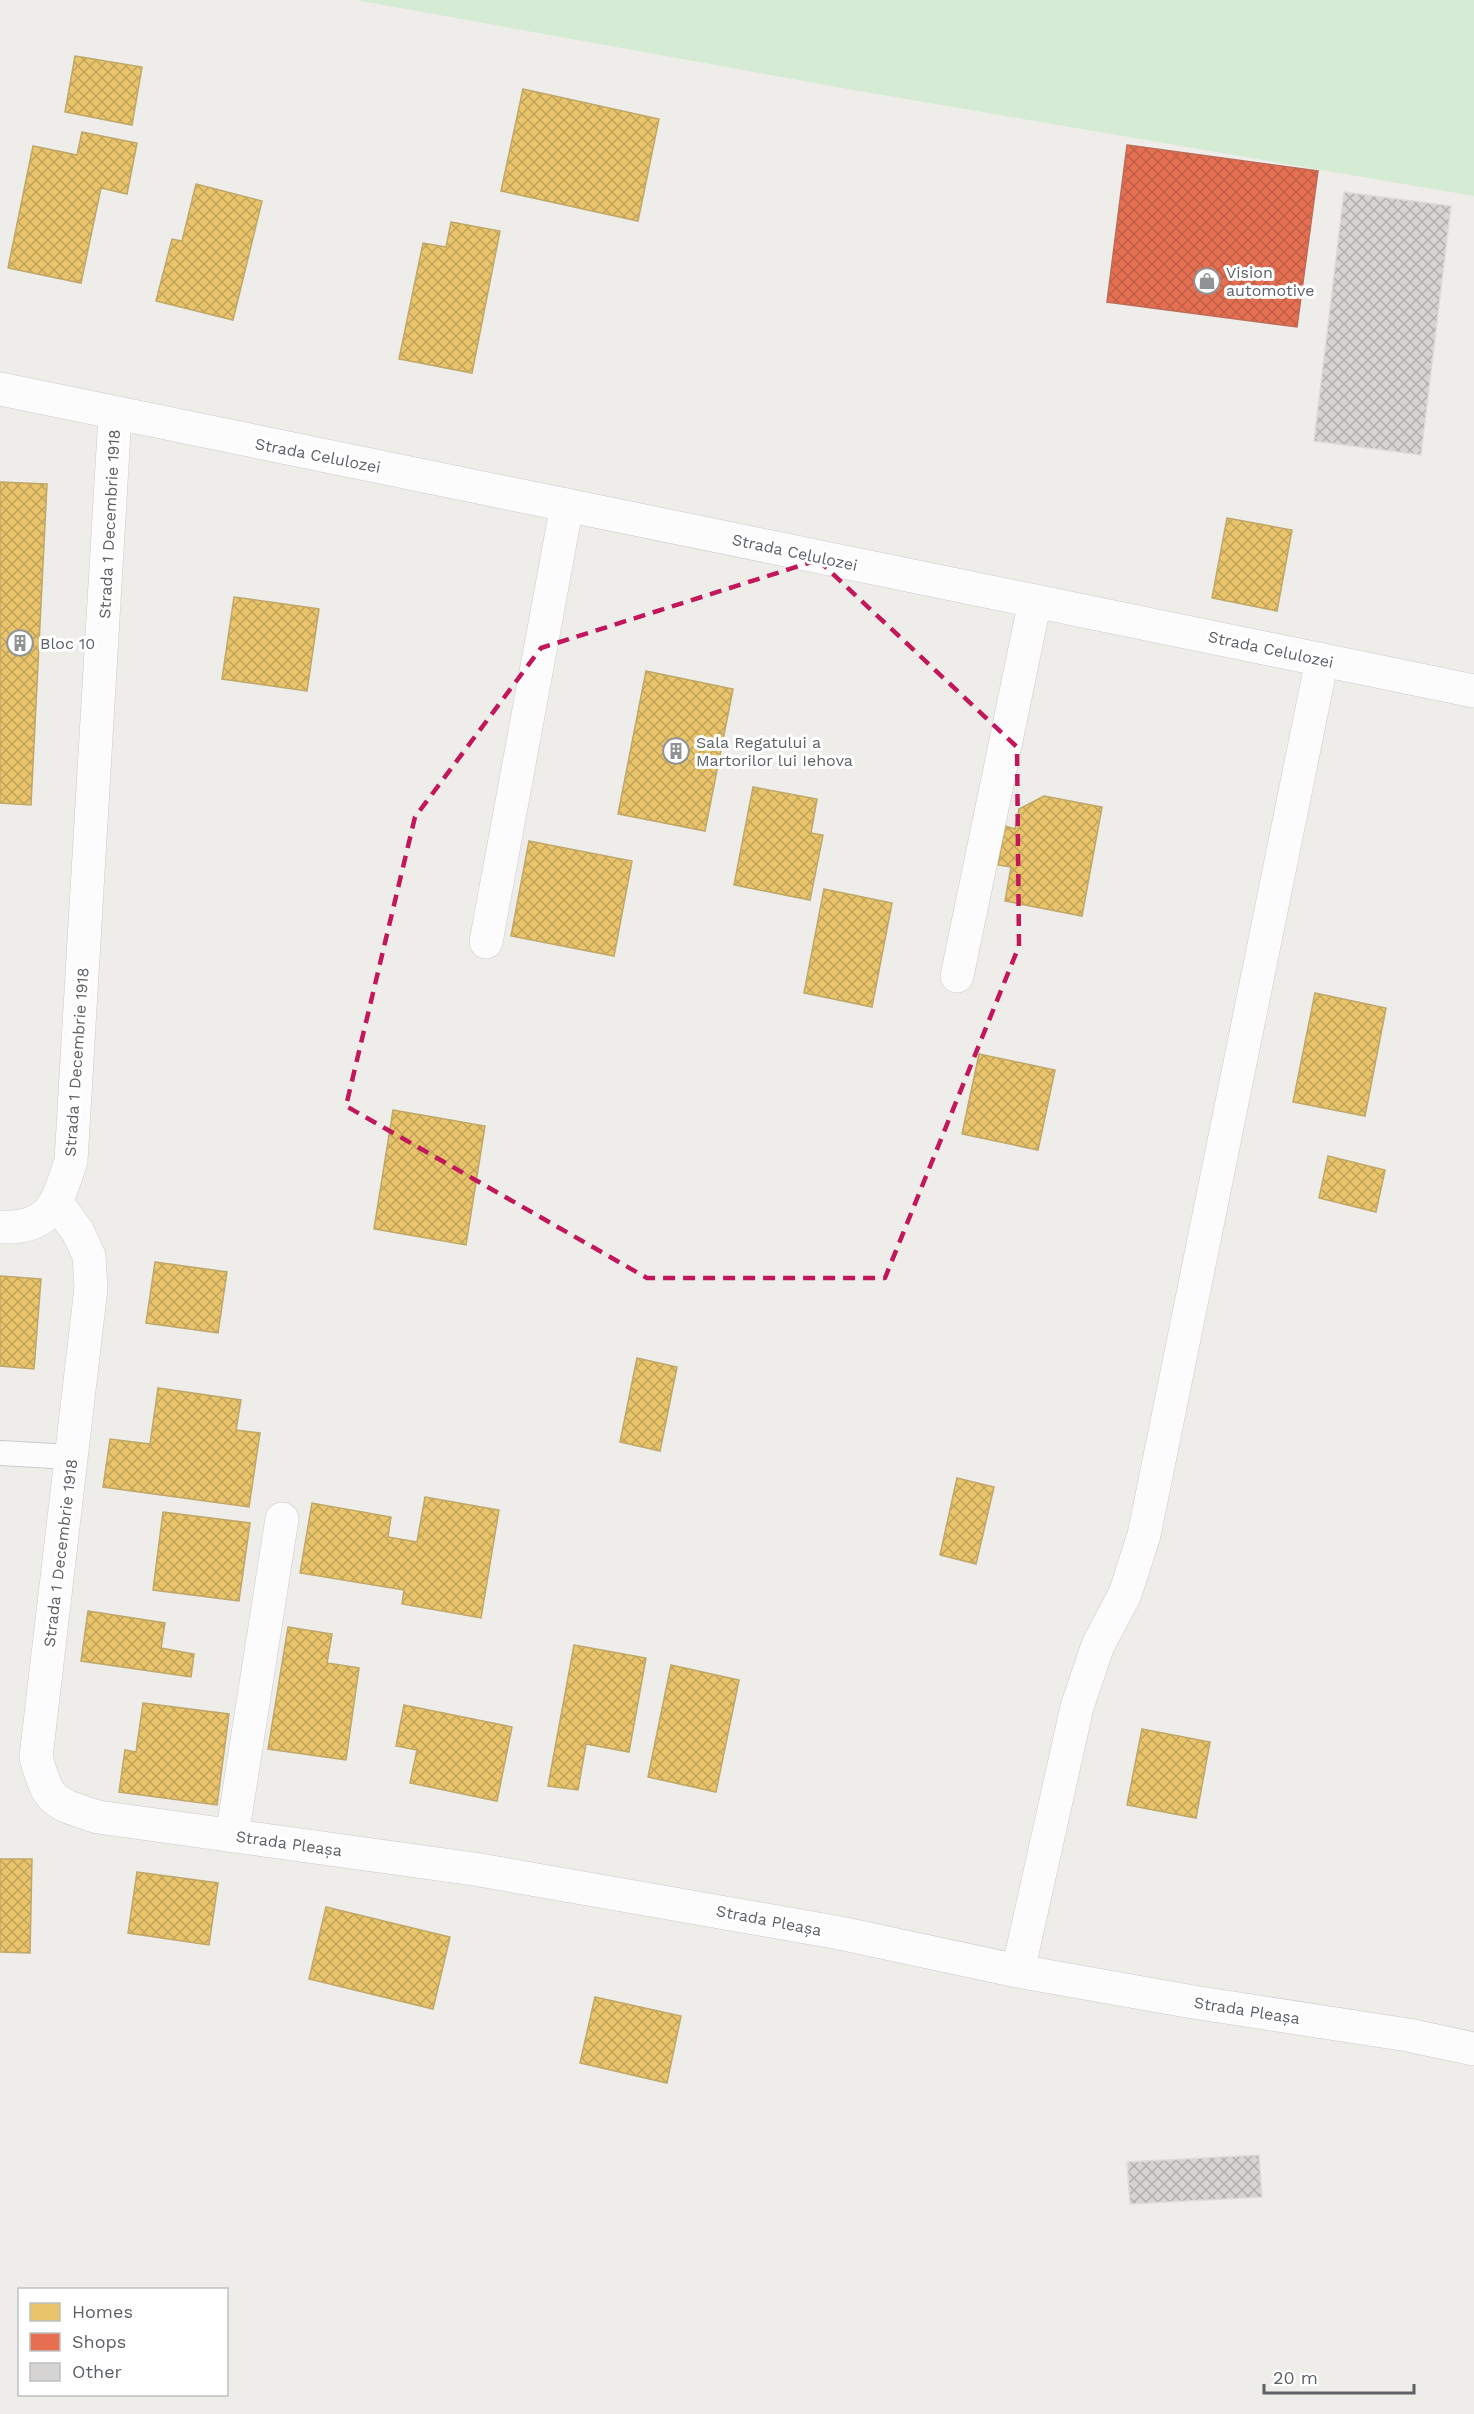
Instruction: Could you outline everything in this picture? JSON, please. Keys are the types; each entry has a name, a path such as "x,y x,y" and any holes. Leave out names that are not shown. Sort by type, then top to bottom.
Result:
{"street":[{"name":"Strada 1 Decembrie 1918","path":"0,389 115,415 71,1161 57,1203 78,1232 88,1256 91,1288 36,1757 44,1788 62,1806"},
{"name":"Strada Celulozei","path":"115,415 1474,691"},
{"path":"486,942 567,505"},
{"path":"957,976 1035,601"},
{"path":"1018,1971 1077,1707 1098,1645 1125,1594 1144,1535 1322,660"},
{"path":"0,1227 13,1228 41,1220 57,1203"},
{"path":"232,1836 282,1519"},
{"name":"Strada Pleașa","path":"62,1806 98,1817 474,1869 665,1901 840,1933 1018,1971 1193,2002 1408,2035 1474,2049"}],"lane":[{"path":"0,1454 71,1458"}],"highlighted area":[{"path":"818,560 1017,747 1019,946 885,1278 647,1278 346,1106 415,817 541,648"}],"green space":[{"path":"356,0 1474,0 1474,196 848,89"}],"building: Homes":[{"path":"75,56 142,67 132,125 65,112"},
{"path":"523,89 659,119 638,221 501,191"},
{"path":"82,132 137,143 127,194 101,188 81,283 8,268 33,146 77,155"},
{"path":"196,184 262,201 233,320 156,301 172,239 182,241"},
{"path":"451,222 500,231 472,373 399,359 423,243 446,247"},
{"name":"Bloc 10","path":"0,482 47,484 31,805 0,803"},
{"path":"1227,518 1292,530 1277,611 1212,598"},
{"path":"234,597 319,609 307,691 222,679"},
{"name":"Sala Regatului a Martorilor lui Iehova","path":"646,671 733,689 705,831 618,814"},
{"path":"753,787 817,799 811,833 823,835 810,900 734,885"},
{"path":"1044,796 1102,807 1082,916 1005,901 1011,867 998,865 1005,826 1015,829 1019,809"},
{"path":"529,841 632,861 614,956 511,936"},
{"path":"824,889 892,903 872,1007 804,993"},
{"path":"1315,993 1386,1008 1365,1116 1293,1102"},
{"path":"979,1054 1055,1070 1038,1150 962,1134"},
{"path":"393,1110 485,1126 466,1245 374,1229"},
{"path":"1328,1156 1385,1170 1376,1212 1319,1198"},
{"path":"155,1262 227,1272 218,1333 146,1323"},
{"path":"0,1276 41,1279 34,1369 0,1366"},
{"path":"637,1358 677,1367 660,1451 620,1442"},
{"path":"158,1388 241,1400 236,1430 260,1433 249,1507 103,1487 110,1439 150,1444"},
{"path":"957,1478 994,1487 976,1564 940,1555"},
{"path":"425,1497 499,1510 481,1618 402,1604 404,1590 300,1573 312,1503 391,1517 388,1537 417,1542"},
{"path":"163,1512 250,1523 239,1601 153,1590"},
{"path":"88,1611 165,1623 161,1648 194,1654 191,1677 81,1661"},
{"path":"288,1627 332,1634 327,1663 359,1668 346,1760 268,1749"},
{"path":"574,1645 646,1658 629,1752 586,1744 578,1790 548,1786"},
{"path":"671,1665 739,1680 716,1792 648,1777"},
{"path":"143,1703 229,1714 217,1805 119,1792 125,1750 136,1752"},
{"path":"404,1705 512,1727 497,1801 410,1783 417,1750 396,1746"},
{"path":"1142,1729 1210,1742 1196,1818 1127,1805"},
{"path":"0,1859 32,1859 30,1953 0,1952"},
{"path":"137,1872 218,1883 209,1945 128,1933"},
{"path":"326,1907 450,1937 433,2009 309,1979"},
{"path":"595,1997 681,2016 667,2083 580,2063"}],"building: Shops":[{"path":"1127,145 1318,171 1297,327 1107,302"}],"building: Other":[{"path":"1344,192 1451,206 1421,455 1314,441"},
{"path":"1259,2155 1262,2197 1130,2204 1127,2162"}],"place":[{"name":"Vision automotive","path":"1207,281"},
{"name":"Bloc 10","path":"20,643"},
{"name":"Sala Regatului a Martorilor lui Iehova","path":"676,751"}]}
